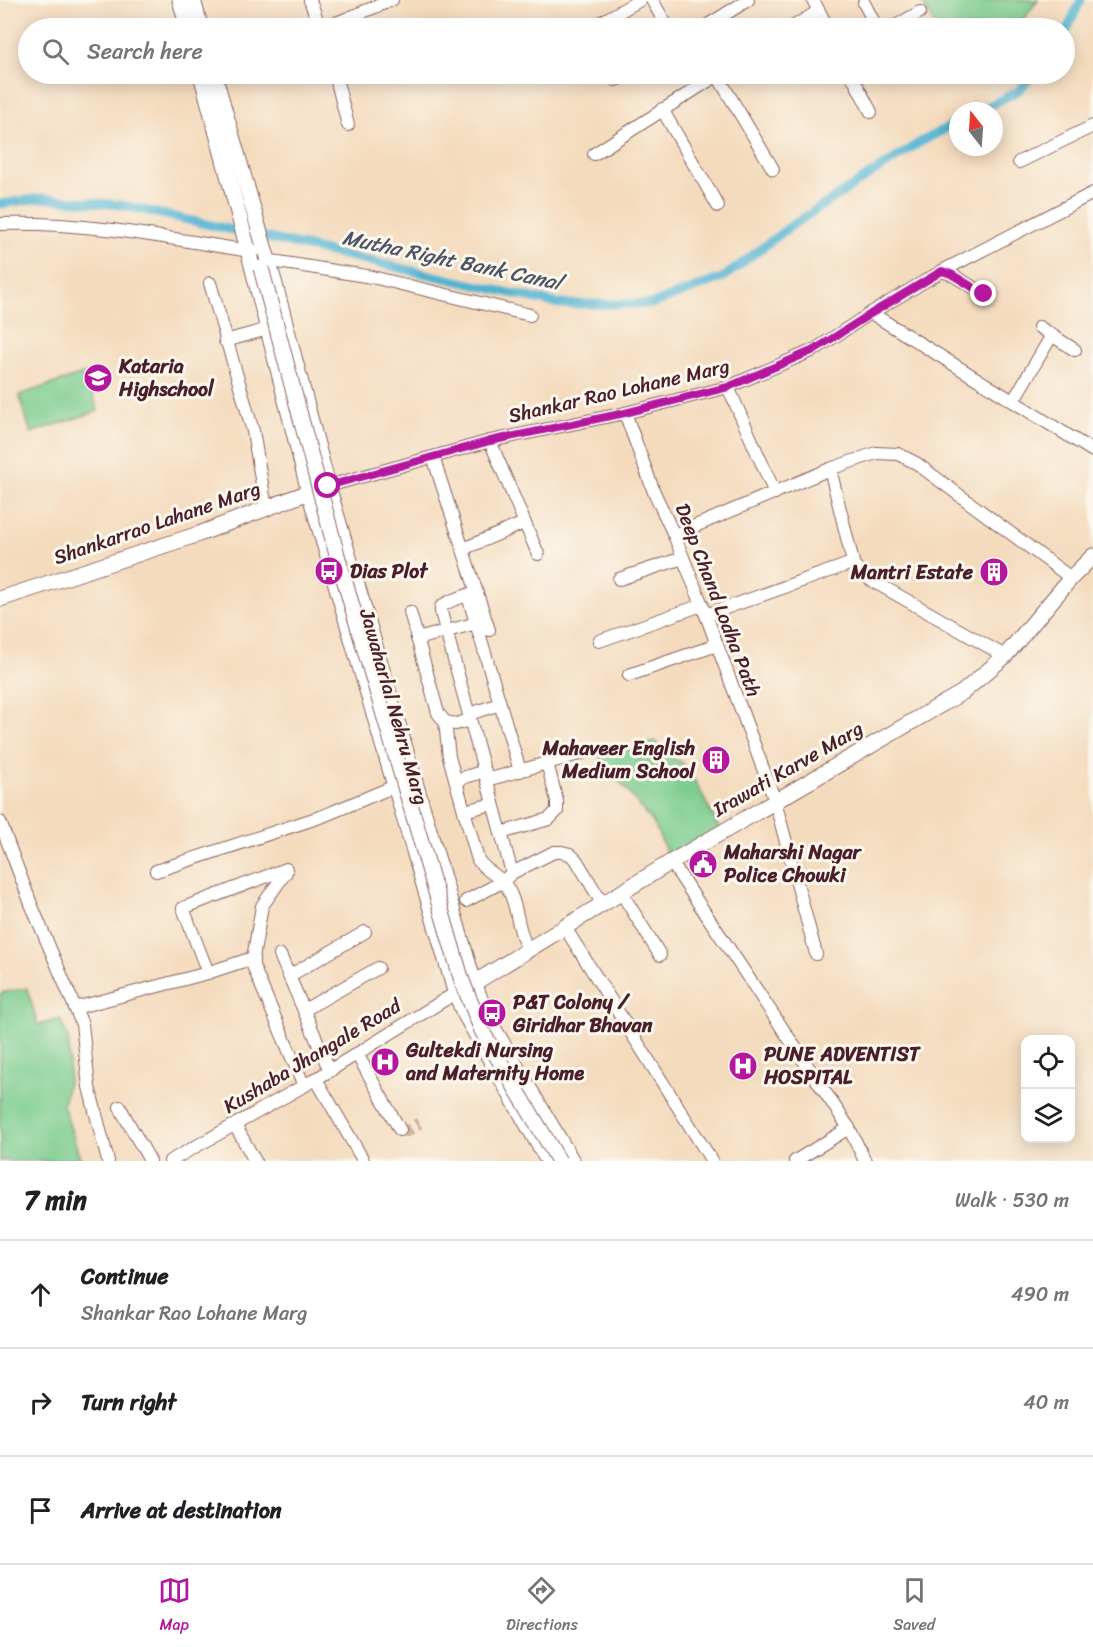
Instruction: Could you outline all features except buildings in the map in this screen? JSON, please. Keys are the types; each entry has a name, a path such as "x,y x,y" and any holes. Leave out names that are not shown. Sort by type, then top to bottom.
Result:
{"main road":[{"path":"180,0 185,18"},
{"path":"193,0 198,18"},
{"path":"204,84 244,204"},
{"path":"216,84 244,204 337,555 462,981 483,1034 559,1161"},
{"name":"Jawaharlal Nehru Marg","path":"257,254 268,329 309,492 455,992 463,1011 548,1161"},
{"name":"Jawaharlal Nehru Marg","path":"257,254 274,281 328,486 474,983 488,1019 572,1161"},
{"name":"Shankarrao Lahane Marg","path":"0,599 199,534 328,486"},
{"name":"Irawati Karve Marg","path":"474,983 602,903 963,692 1005,656 1071,578 1093,556"}],"street":[{"path":"310,0 318,18"},
{"path":"347,18 392,0"},
{"path":"608,18 640,0"},
{"path":"652,0 662,18"},
{"path":"719,18 748,0"},
{"path":"864,3 872,18"},
{"path":"802,18 816,6"},
{"path":"910,18 920,12"},
{"path":"338,84 348,125"},
{"path":"594,154 702,84"},
{"path":"724,84 773,169"},
{"path":"856,84 871,112"},
{"path":"662,109 718,206"},
{"path":"1019,162 1093,126"},
{"name":"Shankar Rao Lohane Marg","path":"328,486 490,441 625,413 728,387 814,350 942,271 1093,193"},
{"path":"0,224 88,226 257,254 530,315"},
{"path":"942,271 984,294"},
{"path":"210,283 253,431 266,508"},
{"path":"872,313 1093,451"},
{"path":"1039,327 1075,350"},
{"path":"225,341 268,329"},
{"path":"1013,401 1052,335"},
{"path":"728,387 775,493"},
{"name":"Deep Chand Lodha Path","path":"625,413 654,492 704,610 775,801 816,954"},
{"path":"490,441 538,554"},
{"path":"674,535 876,453 898,454 916,464 1071,578"},
{"path":"433,457 463,549 477,623 520,771"},
{"path":"830,470 852,563 860,573 1005,656"},
{"path":"463,549 524,523"},
{"path":"619,579 683,558"},
{"path":"599,641 852,563"},
{"path":"472,593 445,603 441,607 512,873"},
{"path":"472,593 489,630"},
{"path":"410,612 438,713 445,722 447,749 478,860 483,868 502,882 514,906 518,928 524,941"},
{"path":"417,639 477,623"},
{"path":"629,675 717,645"},
{"path":"445,722 456,724 500,704"},
{"path":"457,784 462,778 520,771 586,752"},
{"path":"501,833 549,819 557,810 557,801 547,763"},
{"path":"156,871 323,816 395,786"},
{"path":"464,811 493,804"},
{"path":"0,822 31,904 82,1024 89,1087 108,1161"},
{"path":"466,901 502,882 512,873 554,852 562,852 570,854 577,861 602,903"},
{"path":"671,862 849,1128 865,1161"},
{"path":"208,973 183,908 286,869 283,877 262,906 253,966 304,1086"},
{"path":"621,892 660,954"},
{"path":"564,926 712,1161"},
{"path":"289,976 364,932"},
{"path":"280,956 330,1071"},
{"path":"75,1008 208,973 253,958"},
{"path":"304,1011 378,968"},
{"name":"Kushaba Jhangale Road","path":"170,1161 330,1071 455,992 474,983"},
{"path":"357,1054 400,1130"},
{"path":"316,1079 363,1160"},
{"path":"120,1107 131,1131 138,1138 150,1161"},
{"path":"235,1125 255,1161"},
{"path":"795,1161 849,1128"}],"green space":[{"path":"921,0 1038,0 1024,18 931,18"},
{"path":"86,373 98,411 31,433 19,395"},
{"path":"656,741 662,755 682,762 697,785 720,830 669,858 654,824 599,756"},
{"path":"27,988 38,1025 60,1019 69,1041 69,1077 63,1105 81,1161 0,1161 0,993"}],"waterway":[{"name":"Mutha Right Bank Canal","path":"1072,18 1081,0"},
{"name":"Mutha Right Bank Canal","path":"997,102 1018,91 1025,84"},
{"name":"Mutha Right Bank Canal","path":"259,236 559,304 652,304 724,277 788,228 919,143 949,127"},
{"name":"Mutha Right Bank Canal","path":"0,204 41,198 121,205 246,233"}],"tunnel":[{"path":"400,1130 407,1131 419,1123"}],"place":[{"name":"Kataria Highschool","path":"98,378"},
{"name":"Dias Plot","path":"329,571"},
{"name":"Mantri Estate","path":"994,572"},
{"name":"Mahaveer English Medium School","path":"716,760"},
{"name":"Maharshi Nagar Police Chowki","path":"703,864"},
{"name":"P&T Colony / Giridhar Bhavan","path":"492,1013"},
{"name":"Gultekdi Nursing and Maternity Home","path":"385,1062"},
{"name":"PUNE ADVENTIST HOSPITAL","path":"743,1066"}],"route":[{"path":"328,486 490,441 625,413 728,387 814,350 942,271 984,294"}]}
